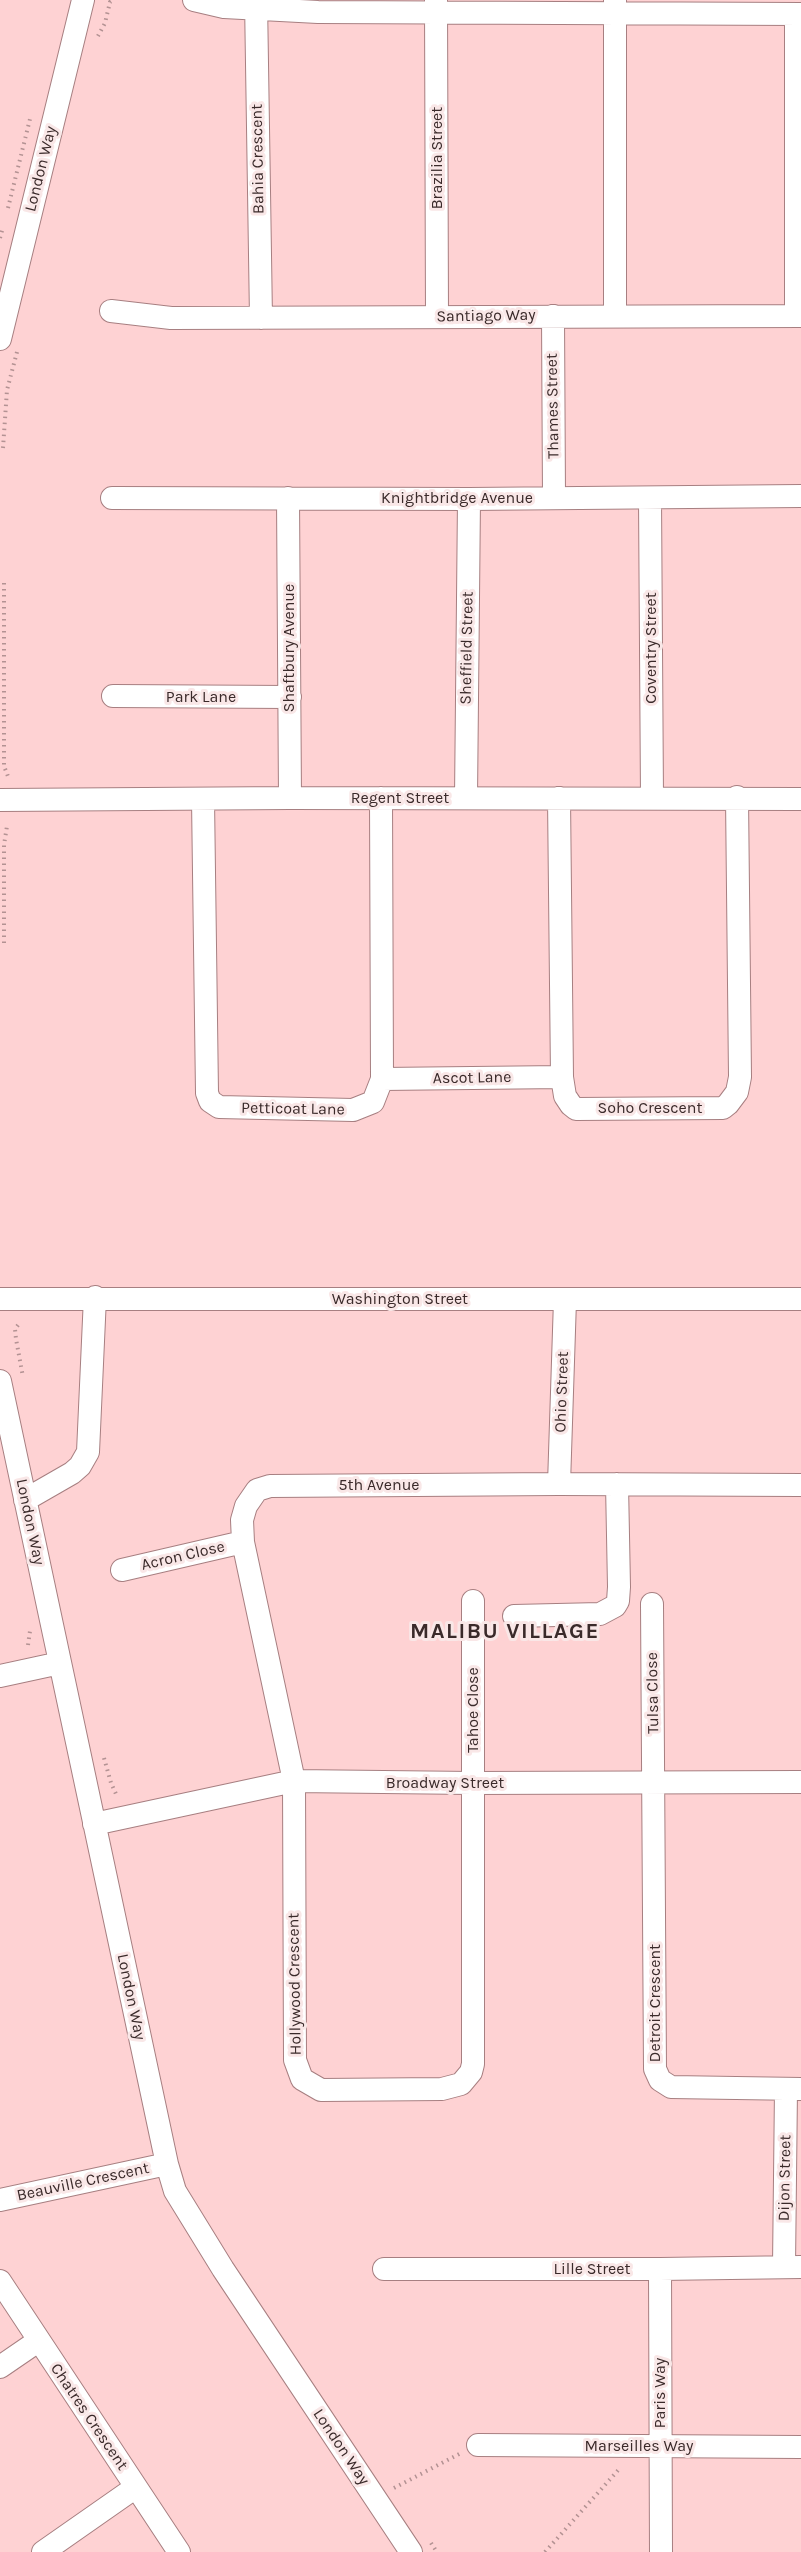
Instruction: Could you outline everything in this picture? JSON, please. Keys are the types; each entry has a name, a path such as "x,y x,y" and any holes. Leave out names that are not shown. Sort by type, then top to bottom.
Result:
{"street":[{"name":"London Way","path":"0,339 83,0"},
{"path":"195,0 224,7 256,4 318,12 436,6 615,7 798,14 798,316"},
{"name":"Bahia Crescent","path":"256,4 261,318"},
{"name":"Brazilia Street","path":"436,6 437,316"},
{"path":"615,7 615,316"},
{"name":"Santiago Way","path":"111,311 171,318 798,316"},
{"name":"Thames Street","path":"553,316 554,497"},
{"name":"Knightbridge Avenue","path":"112,498 469,499 801,496"},
{"name":"Shaftbury Avenue","path":"288,498 290,798"},
{"name":"Coventry Street","path":"650,498 652,798"},
{"name":"Sheffield Street","path":"466,798 469,499"},
{"name":"Park Lane","path":"113,696 290,697"},
{"name":"Regent Street","path":"0,800 737,797 801,799"},
{"name":"Soho Crescent","path":"559,798 562,1077 565,1096 576,1108 723,1108 733,1098 740,1077 737,797"},
{"name":"Petticoat Lane","path":"203,799 207,1093 210,1101 219,1107 353,1110 373,1102 382,1079 381,798"},
{"name":"Ascot Lane","path":"382,1079 562,1077"},
{"path":"25,1500 72,1473 80,1466 88,1452 95,1297"},
{"name":"Washington Street","path":"0,1299 95,1297 801,1299"},
{"name":"Ohio Street","path":"559,1484 565,1300"},
{"name":"London Way","path":"0,1381 167,2164 175,2191 411,2552"},
{"path":"514,1616 600,1614 615,1606 620,1587 617,1484"},
{"name":"5th Avenue","path":"294,1781 243,1542 242,1520 246,1506 257,1490 270,1486 801,1485"},
{"name":"Acron Close","path":"122,1570 243,1542"},
{"name":"Tahoe Close","path":"472,1783 473,1601"},
{"name":"Tulsa Close","path":"652,1604 654,1782"},
{"path":"0,1676 60,1663"},
{"name":"Broadway Street","path":"94,1824 294,1781 801,1782"},
{"name":"Hollywood Crescent","path":"294,1781 295,2060 302,2079 321,2090 442,2089 461,2084 471,2072 473,2064 472,1783"},
{"name":"Detroit Crescent","path":"654,1782 655,2069 657,2075 660,2080 671,2087 794,2089"},
{"name":"Dijon Street","path":"793,2266 794,2089"},
{"name":"Beauville Crescent","path":"0,2199 167,2164"},
{"name":"Lille Street","path":"384,2269 660,2269 793,2266"},
{"name":"Paris Way","path":"660,2269 661,2552"},
{"name":"Chatres Crescent","path":"0,2281 179,2552"},
{"path":"0,2367 38,2341"},
{"name":"Marseilles Way","path":"478,2445 801,2447"},
{"path":"57,2548 136,2487"}],"path":[{"path":"4,583 4,766 10,780"},
{"path":"4,944 4,845 7,826"},
{"path":"18,1325 15,1329 15,1339 24,1383"},
{"path":"394,2488 478,2445"},
{"path":"545,2552 621,2469 627,2446"}],"district":[{"name":"MALIBU VILLAGE","path":"505,1632"}]}
